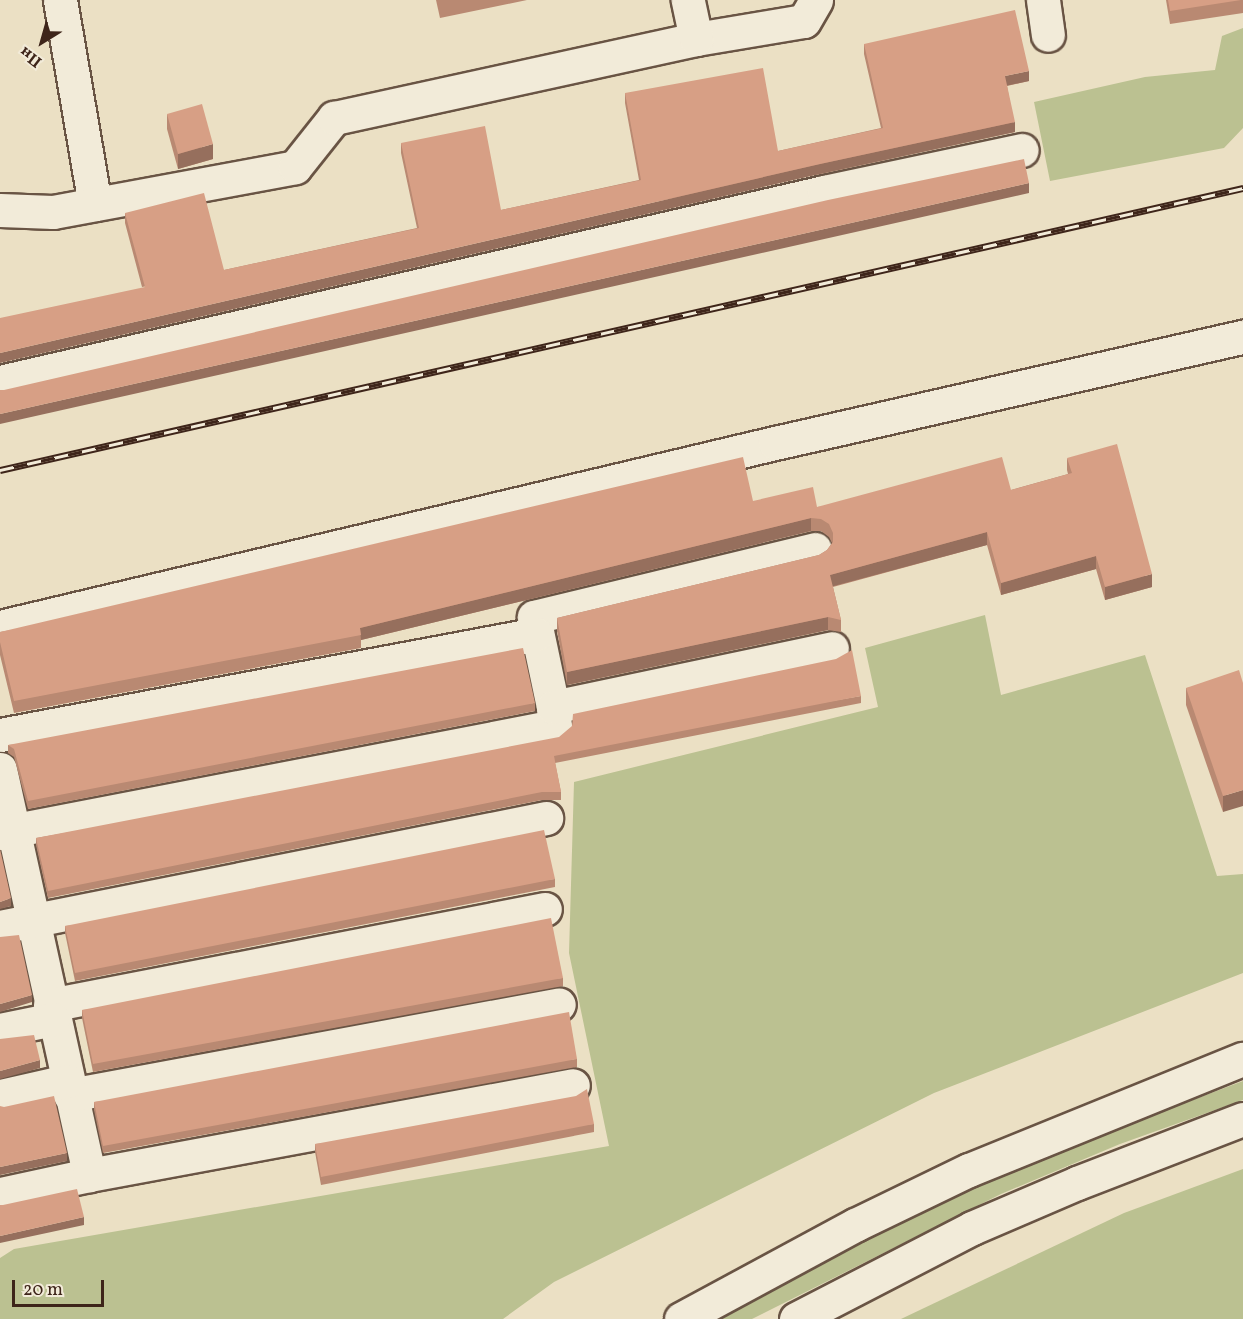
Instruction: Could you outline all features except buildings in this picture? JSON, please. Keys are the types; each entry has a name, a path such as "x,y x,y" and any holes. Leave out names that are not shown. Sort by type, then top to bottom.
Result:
{"street":[{"path":"60,0 95,204"},
{"path":"688,0 696,39"},
{"path":"0,210 53,212 295,167 334,118 696,39 804,21 816,0"},
{"path":"1043,0 1048,35"},
{"path":"0,382 825,192 1022,150"},
{"path":"0,627 775,443 1243,337"},
{"path":"7,832 555,726 534,617 815,549"},
{"path":"0,735 537,634"},
{"path":"553,707 832,648"},
{"path":"0,769 7,832 32,919 89,1175"},
{"path":"0,927 546,818"},
{"path":"0,1030 52,1012 545,909"},
{"path":"0,1096 68,1088 559,1004"},
{"path":"681,1319 855,1225 969,1170 1243,1059"},
{"path":"0,1194 89,1175 573,1085"},
{"path":"796,1319 972,1228 1077,1183 1243,1119"}],"green space":[{"path":"1243,28 1243,128 1224,148 1050,181 1034,102 1145,77 1215,70 1222,36"},
{"path":"985,615 1001,695 1145,655 1217,876 1243,874 1243,973 934,1093 554,1282 503,1319 0,1319 0,1258 14,1249 609,1146 569,953 574,782 878,707 865,648"},
{"path":"1243,1081 1243,1100 1120,1144 1001,1194 752,1319 711,1319 837,1251 989,1177"},
{"path":"1243,1169 1243,1319 901,1319 1124,1213"}],"railway":[{"path":"0,470 1243,188"}]}
